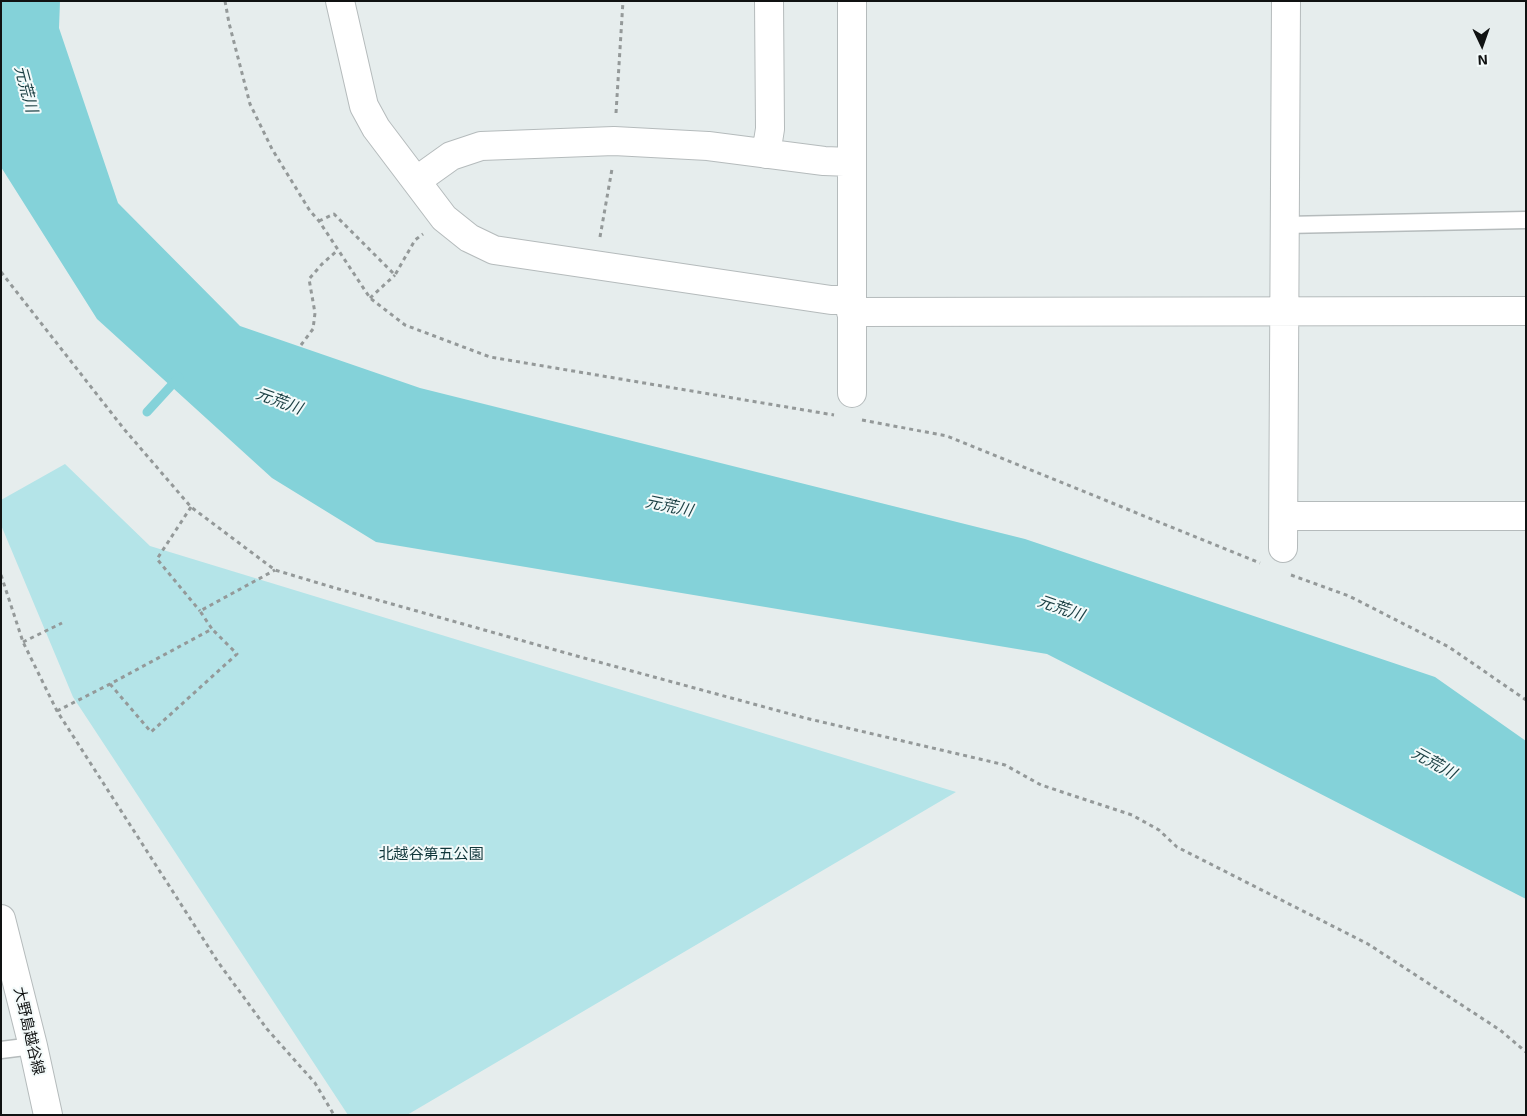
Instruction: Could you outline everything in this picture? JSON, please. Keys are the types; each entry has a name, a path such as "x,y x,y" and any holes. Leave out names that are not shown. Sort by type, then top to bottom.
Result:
{"street":[{"path":"340,1 364,106 376,128 444,218 469,238 494,250 831,300 851,306 1285,311 1526,311"},
{"path":"766,154 770,128 769,1"},
{"path":"845,404 851,306 852,1"},
{"path":"1280,563 1284,516 1286,1"},
{"path":"416,180 451,156 481,146 614,141 708,146 824,162 851,162"},
{"path":"1284,516 1526,516"},
{"name":"大野島越谷線","path":"3,933 33,1046 48,1115"}],"lane":[{"path":"1286,225 1526,220"},
{"path":"1,1050 33,1046"}],"path":[{"path":"225,1 250,104 272,149 310,211 370,298 405,325 490,357 845,404"},
{"path":"319,222 334,214 394,275"},
{"path":"370,298 394,275 415,240 444,218"},
{"path":"301,344 313,329 315,313 309,279 338,250"},
{"path":"1,272 124,429 191,507 275,570 584,658 796,715 1005,765 1041,785 1132,815 1159,830 1177,847 1368,944 1500,1030 1526,1052"},
{"path":"858,419 947,436 1280,563 1349,596 1449,648 1526,700"},
{"path":"110,684 151,732 237,654 212,629 200,611 157,559 191,507"},
{"path":"200,611 275,570"},
{"path":"1,575 23,642 57,711 218,962 267,1029 315,1083 334,1115"},
{"path":"23,642 62,623"},
{"path":"57,711 212,629"}],"green space":[{"name":"北越谷第五公園","path":"65,464 150,546 956,792 407,1115 348,1115 73,697 1,525 1,500"}],"water":[{"name":"元荒川","path":"1,1 60,1 59,28 118,203 240,326 420,388 1025,539 1435,677 1526,741 1526,899 1047,654 376,542 272,478 97,319 1,167"}],"waterway":[{"path":"147,412 179,377"}]}
